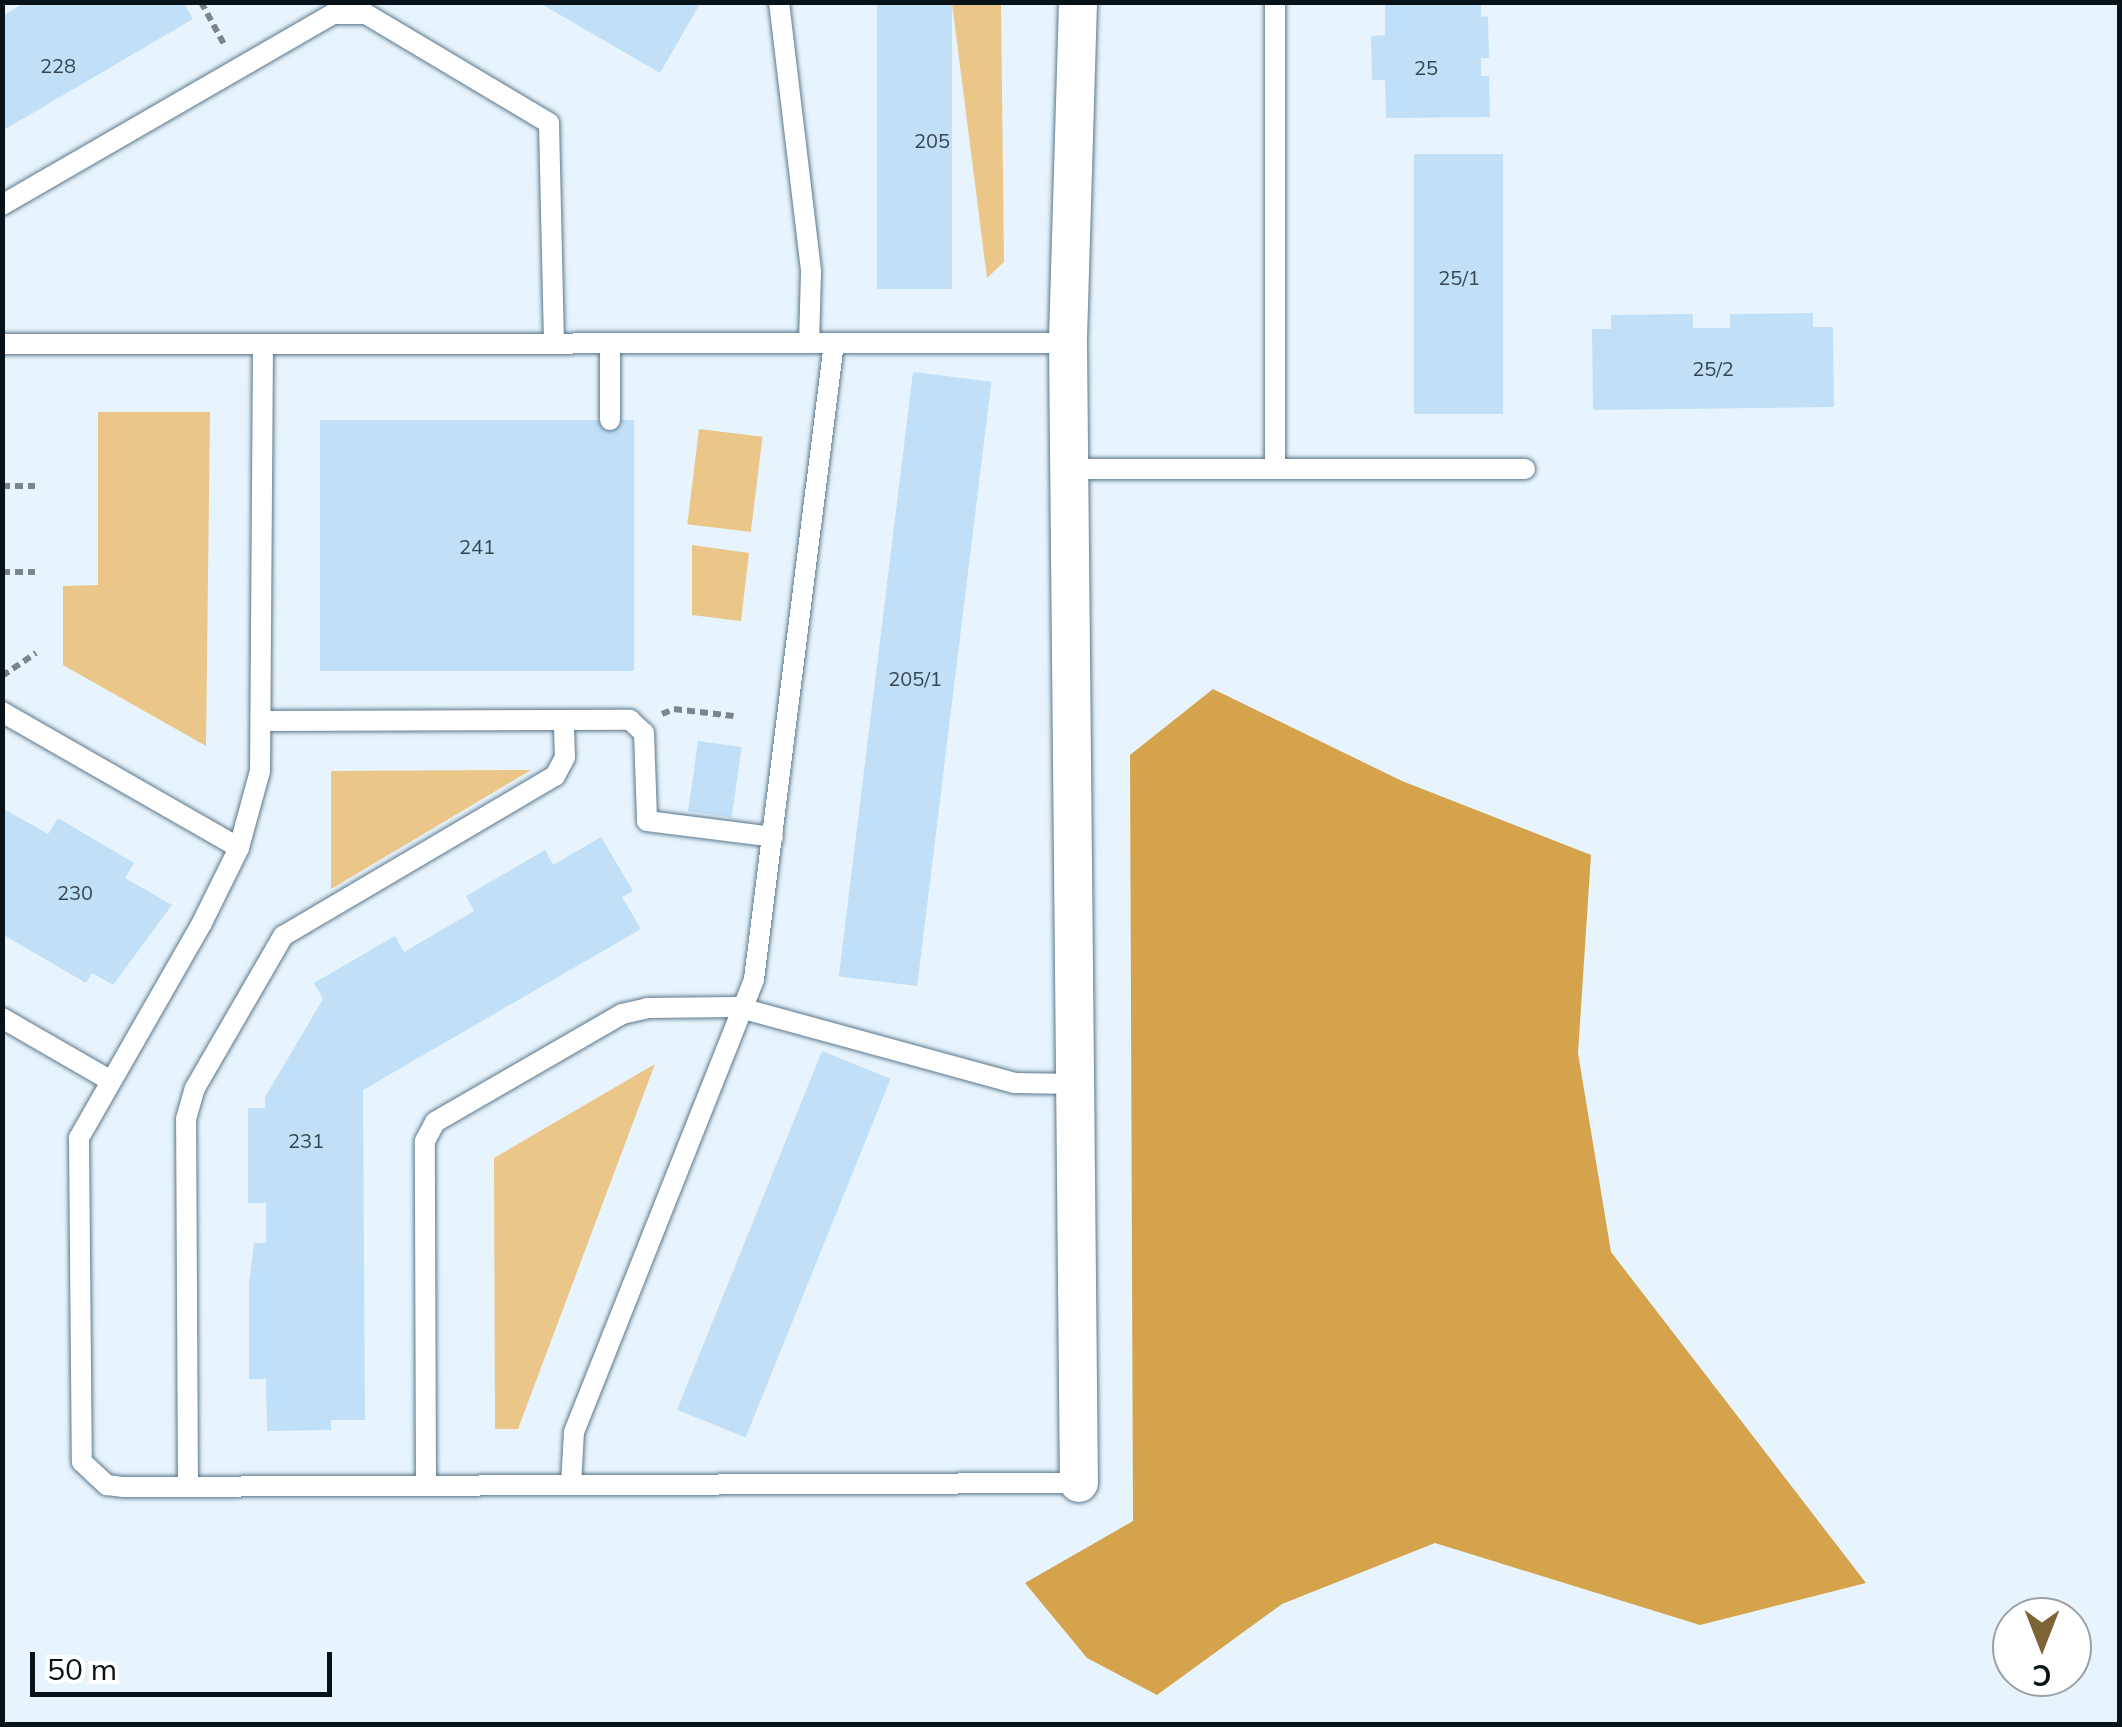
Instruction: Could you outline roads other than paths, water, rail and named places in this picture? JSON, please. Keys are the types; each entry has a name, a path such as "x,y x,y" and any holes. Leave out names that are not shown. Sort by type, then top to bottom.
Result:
{"street":[{"path":"1078,2 1068,469 1079,1483"}],"lane":[{"path":"779,2 811,272 809,343"},
{"path":"1275,2 1275,469"},
{"path":"2,204 238,68 349,10 540,114 554,133 554,344"},
{"path":"610,343 610,420"},
{"path":"571,1485 574,1432 744,1009 759,955 834,343"},
{"path":"2,344 1068,343"},
{"path":"262,344 260,772 238,848 111,1081 77,1152 78,1449 93,1476 107,1485 188,1487 1079,1483"},
{"path":"1068,469 1525,469"},
{"path":"2,712 238,848"},
{"path":"262,721 564,720 641,724 646,821 773,837"},
{"path":"188,1487 186,1119 195,1088 283,936 555,776 565,757 564,720"},
{"path":"426,1486 427,1131 632,1009 744,1009 1014,1084 1075,1084"},
{"path":"2,1018 111,1081"}]}
